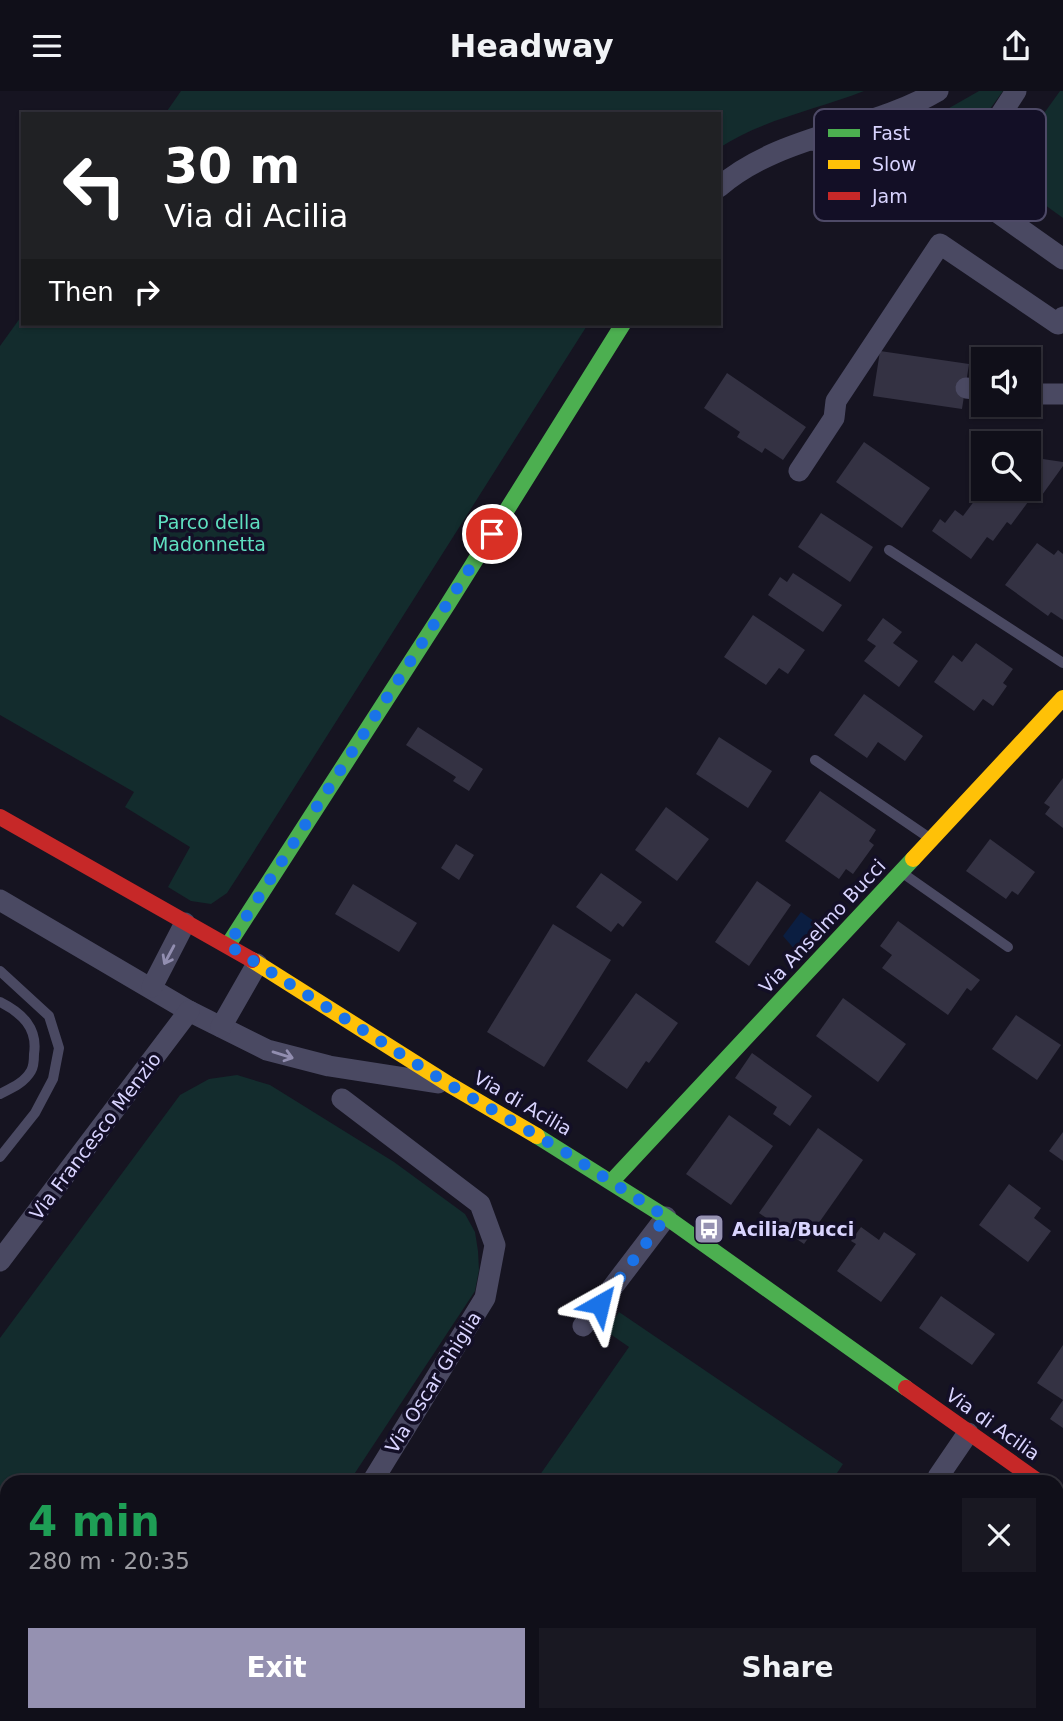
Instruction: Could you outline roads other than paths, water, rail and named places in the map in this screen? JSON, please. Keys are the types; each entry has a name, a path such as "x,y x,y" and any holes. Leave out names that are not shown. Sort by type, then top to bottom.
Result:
{"street":[{"path":"901,109 938,91"},
{"path":"1004,109 1016,91"},
{"path":"721,186 752,163 812,140"},
{"path":"1010,221 1063,259"},
{"path":"799,471 834,418 836,401 940,244 1061,323"},
{"path":"228,945 448,604 622,326"},
{"path":"1041,394 1063,394"},
{"name":"Via Anselmo Bucci","path":"612,1181 932,839 1054,714 1063,698"},
{"name":"Via di Acilia","path":"0,817 228,945 450,1085 612,1181 1029,1475"},
{"path":"0,900 190,1011 267,1049 329,1066 450,1085"},
{"path":"152,987 185,923"},
{"path":"221,1027 257,964"},
{"name":"Via Francesco Menzio","path":"0,1261 190,1011"},
{"name":"Via Oscar Ghiglia","path":"342,1099 480,1204 495,1245 485,1298 376,1475"},
{"path":"583,1326 666,1217"},
{"path":"944,1475 968,1433"}],"lane":[{"path":"890,550 1063,663"},
{"path":"815,760 932,839"},
{"path":"901,872 1008,947"},
{"path":"0,971 49,1016 59,1048 53,1079 35,1113 0,1157"},
{"path":"0,1002 17,1011 30,1024 35,1045 33,1069 20,1083 0,1094"}],"water":[{"path":"801,912 821,926 797,952 783,936"}],"place":[{"name":"Acilia/Bucci","path":"709,1229"}],"park label":[{"name":"Parco della Madonnetta","path":"209,533"}]}
